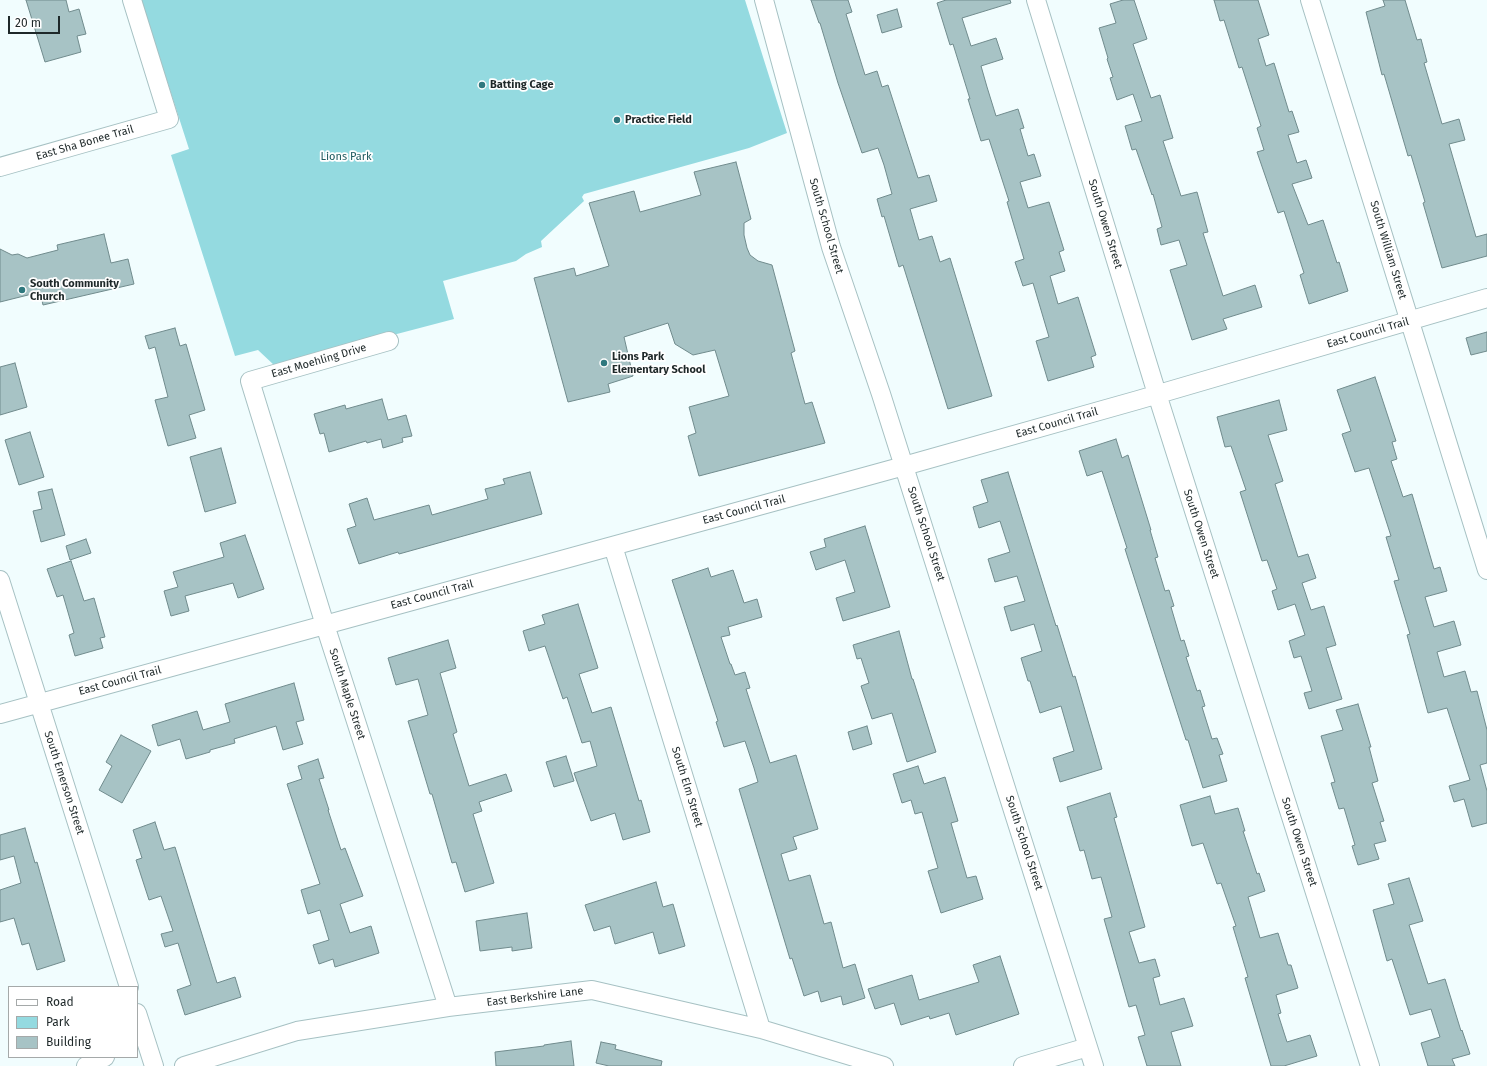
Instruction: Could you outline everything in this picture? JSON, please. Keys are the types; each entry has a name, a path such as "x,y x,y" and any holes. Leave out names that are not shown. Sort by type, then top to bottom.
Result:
{"street":[{"name":"East Sha Bonee Trail","path":"0,167 169,119 132,0"},
{"name":"South School Street","path":"764,0 831,247 904,466 1094,1066"},
{"name":"South Owen Street","path":"1036,0 1157,394 1370,1066"},
{"name":"South William Street","path":"1310,0 1487,570"},
{"name":"East Council Trail","path":"0,714 904,466 1487,298"},
{"name":"East Moehling Drive","path":"250,381 389,341"},
{"name":"South Maple Street","path":"250,381 325,625 448,1007"},
{"name":"South Elm Street","path":"613,546 761,1029"},
{"name":"South Emerson Street","path":"0,580 129,986"},
{"name":"East Berkshire Lane","path":"184,1066 297,1031 448,1007 592,990 761,1029 884,1066"},
{"path":"138,1020 141,1041 154,1066"},
{"path":"1023,1066 1088,1047"},
{"path":"86,1066 103,1058"}],"green space":[{"name":"Lions Park","path":"141,0 745,0 787,133 749,148 584,194 582,197 584,201 541,241 542,247 526,254 516,261 443,281 454,319 275,366 258,350 235,356 171,155 189,149"}],"building":[{"path":"26,0 66,0 69,12 79,9 86,34 77,36 81,52 45,62"},
{"path":"811,0 848,0 852,12 846,14 865,75 877,71 882,87 888,85 918,178 929,175 937,201 910,209 919,240 932,236 940,262 950,258 992,396 948,409 903,265 899,267 884,216 882,217 877,199 892,194 884,165 878,148 862,153 838,83 820,23"},
{"path":"946,0 1010,0 1011,3 962,18 971,46 996,38 1003,59 981,66 987,87 996,116 1018,109 1024,128 1020,129 1028,156 1034,154 1041,176 1020,182 1028,208 1049,202 1064,250 1059,252 1065,271 1050,276 1058,304 1078,297 1096,355 1091,357 1094,367 1048,381 1036,341 1049,337 1033,283 1023,286 1015,262 1024,259 1007,202 1009,201 989,139 981,141 953,44 950,45 937,3"},
{"path":"1123,0 1134,0 1147,39 1133,44 1151,98 1160,95 1173,138 1163,141 1181,196 1197,192 1208,232 1203,233 1223,296 1255,285 1262,307 1223,319 1227,329 1192,340 1170,270 1187,265 1179,240 1161,245 1157,229 1162,227 1153,194 1152,195 1136,149 1132,150 1125,126 1142,121 1133,94 1117,100 1110,78 1113,77 1099,28 1116,23 1110,4"},
{"path":"1214,0 1258,0 1269,35 1258,39 1266,66 1274,63 1289,112 1292,111 1299,132 1288,135 1297,163 1306,160 1312,178 1292,184 1308,225 1323,220 1348,291 1309,304 1300,275 1304,273 1284,211 1278,213 1257,152 1264,150 1257,128 1261,126 1242,67 1239,68 1224,20 1220,21"},
{"path":"1383,0 1405,0 1417,40 1421,39 1427,62 1424,63 1442,124 1459,119 1465,140 1449,144 1476,237 1487,234 1487,256 1442,268 1411,155 1408,156 1384,74 1382,75 1366,12 1385,6"},
{"path":"897,9 902,27 882,33 877,15"},
{"path":"736,162 751,219 744,223 744,235 747,248 750,255 758,261 772,265 795,351 791,353 805,404 812,402 825,443 699,476 688,436 696,433 689,407 729,396 715,350 693,355 675,344 668,323 624,337 633,376 608,384 610,392 568,402 534,278 574,268 576,276 609,266 589,203 634,191 640,212 701,195 694,172"},
{"path":"104,234 111,263 128,259 134,284 43,305 40,292 0,302 0,249 12,255 18,254 27,258 58,250 57,245"},
{"path":"175,328 180,346 186,344 205,410 189,415 196,438 168,446 155,400 168,397 155,347 149,349 145,336"},
{"path":"1487,332 1487,351 1471,355 1466,338"},
{"path":"15,363 27,407 0,415 0,367"},
{"path":"1375,377 1396,441 1392,442 1397,459 1391,461 1403,497 1412,494 1434,569 1440,567 1447,591 1425,597 1434,627 1454,621 1461,645 1437,652 1444,677 1465,671 1471,692 1477,691 1487,730 1487,763 1480,765 1487,791 1487,823 1472,827 1464,799 1454,802 1449,786 1470,780 1447,708 1428,713 1407,635 1410,634 1394,581 1399,580 1386,537 1391,536 1369,468 1355,472 1342,434 1351,431 1337,390"},
{"path":"382,399 388,420 406,415 412,436 402,438 403,442 383,448 381,439 367,443 366,441 329,452 324,433 320,434 314,414 345,405 346,409"},
{"path":"1279,400 1287,430 1268,435 1283,481 1275,484 1298,557 1308,554 1316,578 1302,583 1311,610 1324,606 1336,645 1326,648 1342,699 1309,709 1304,693 1312,691 1301,656 1294,658 1289,641 1305,635 1295,604 1278,610 1272,591 1277,589 1267,560 1262,561 1240,492 1246,490 1231,446 1225,447 1217,417"},
{"path":"30,432 44,477 19,485 5,440"},
{"path":"1116,439 1122,458 1128,455 1151,530 1158,557 1155,558 1165,591 1169,590 1174,606 1171,607 1181,641 1184,640 1189,656 1186,657 1197,691 1200,690 1205,706 1202,707 1212,739 1217,738 1223,754 1219,755 1227,781 1203,788 1188,740 1186,740 1125,549 1127,548 1102,471 1087,476 1079,451"},
{"path":"221,448 236,503 205,512 190,457"},
{"path":"530,472 542,514 399,554 398,552 359,564 347,529 356,526 349,504 367,498 374,520 429,505 432,515 488,499 485,489 505,484 503,479"},
{"path":"1008,472 1056,626 1057,625 1073,677 1075,676 1102,769 1060,782 1053,758 1074,751 1061,706 1040,713 1021,658 1042,651 1034,624 1011,631 1004,607 1025,601 1017,576 995,582 988,559 1010,552 1000,521 979,528 973,507 988,502 981,480"},
{"path":"52,489 65,535 41,542 33,511 42,509 38,492"},
{"path":"865,526 890,607 843,621 836,598 855,592 845,560 816,570 810,552 826,547 824,539"},
{"path":"245,535 264,589 238,598 233,583 185,596 189,611 171,616 164,591 178,587 173,572 224,557 220,543"},
{"path":"86,539 91,553 70,560 66,546"},
{"path":"71,561 84,601 94,598 105,637 100,638 103,648 75,656 69,635 74,633 63,595 57,597 47,569"},
{"path":"708,568 711,577 733,570 744,603 757,599 762,617 728,627 730,635 721,637 735,675 745,672 750,688 746,689 770,763 796,755 818,829 793,837 797,849 781,854 789,881 810,875 824,924 831,922 843,968 855,964 865,998 843,1005 841,996 821,1002 818,991 804,996 792,958 790,959 739,789 758,782 754,768 745,741 724,747 716,722 718,721 672,580"},
{"path":"578,604 598,668 579,674 592,713 611,707 639,801 641,800 650,832 623,840 615,813 591,821 574,773 597,766 590,741 582,743 567,697 563,699 545,646 529,651 523,631 545,624 542,615"},
{"path":"899,631 912,679 936,752 907,762 892,713 872,719 861,686 869,683 861,658 857,659 853,645"},
{"path":"448,640 456,668 440,673 457,732 453,734 469,786 506,774 512,791 479,802 482,811 473,814 494,883 465,892 456,862 452,863 432,794 430,794 408,721 428,715 418,679 396,685 388,658"},
{"path":"294,683 304,720 296,722 303,744 283,750 276,726 234,739 235,743 186,759 180,739 158,746 152,725 197,711 203,730 230,722 225,704"},
{"path":"1358,704 1371,747 1369,747 1378,781 1372,783 1384,821 1380,822 1386,841 1374,844 1379,859 1358,865 1352,846 1355,845 1344,808 1339,809 1331,783 1335,782 1321,736 1343,730 1336,710"},
{"path":"867,726 872,744 853,750 848,732"},
{"path":"121,735 151,751 122,803 99,790 112,766 106,762"},
{"path":"566,756 574,781 554,787 546,762"},
{"path":"318,759 324,778 319,779 341,850 345,848 363,896 340,904 350,933 371,926 379,953 335,967 333,959 319,964 313,945 329,940 320,910 308,914 301,890 320,884 287,784 302,779 298,766"},
{"path":"918,766 924,784 945,777 958,821 951,823 967,878 976,876 983,899 941,913 928,871 938,868 922,812 915,814 911,800 902,803 893,774"},
{"path":"1110,793 1117,817 1114,818 1145,927 1129,932 1139,963 1155,959 1160,976 1153,978 1160,1005 1184,998 1193,1026 1171,1032 1181,1066 1147,1066 1138,1037 1145,1035 1136,1005 1129,1007 1104,919 1112,917 1101,877 1092,879 1084,850 1080,851 1067,807"},
{"path":"1210,796 1215,814 1238,808 1245,831 1243,831 1257,874 1259,873 1265,891 1248,897 1260,938 1278,933 1288,965 1291,965 1298,988 1276,995 1281,1013 1278,1014 1287,1042 1310,1035 1317,1056 1284,1066 1271,1066 1245,978 1248,977 1233,927 1236,926 1221,883 1217,884 1203,843 1192,846 1180,805"},
{"path":"155,822 164,850 175,847 217,983 235,977 241,997 185,1015 177,990 191,985 178,943 165,947 161,934 173,931 161,896 149,900 136,860 142,858 133,830"},
{"path":"25,828 35,863 37,862 65,961 37,970 29,943 22,945 14,918 0,922 0,890 21,883 14,856 0,860 0,835"},
{"path":"1409,878 1423,921 1409,925 1428,984 1445,979 1461,1031 1462,1030 1470,1054 1452,1059 1455,1066 1428,1066 1421,1043 1440,1037 1431,1009 1410,1015 1392,959 1387,961 1373,910 1394,904 1388,884"},
{"path":"656,882 663,907 673,904 685,946 659,954 653,932 615,944 610,926 594,931 585,905"},
{"path":"527,913 532,948 512,951 512,947 480,951 476,921"},
{"path":"1000,956 1019,1014 956,1035 949,1013 930,1019 929,1016 901,1025 894,1003 875,1009 868,989 912,975 919,1000 979,982 973,965"},
{"path":"571,1041 574,1066 496,1066 495,1052"},
{"path":"601,1042 616,1045 615,1049 662,1061 661,1066 609,1066 596,1063"}],"place":[{"name":"Batting Cage","path":"482,85"},
{"name":"Practice Field","path":"617,120"},
{"name":"South Community Church","path":"22,290"},
{"name":"Lions Park Elementary School","path":"604,363"}]}
